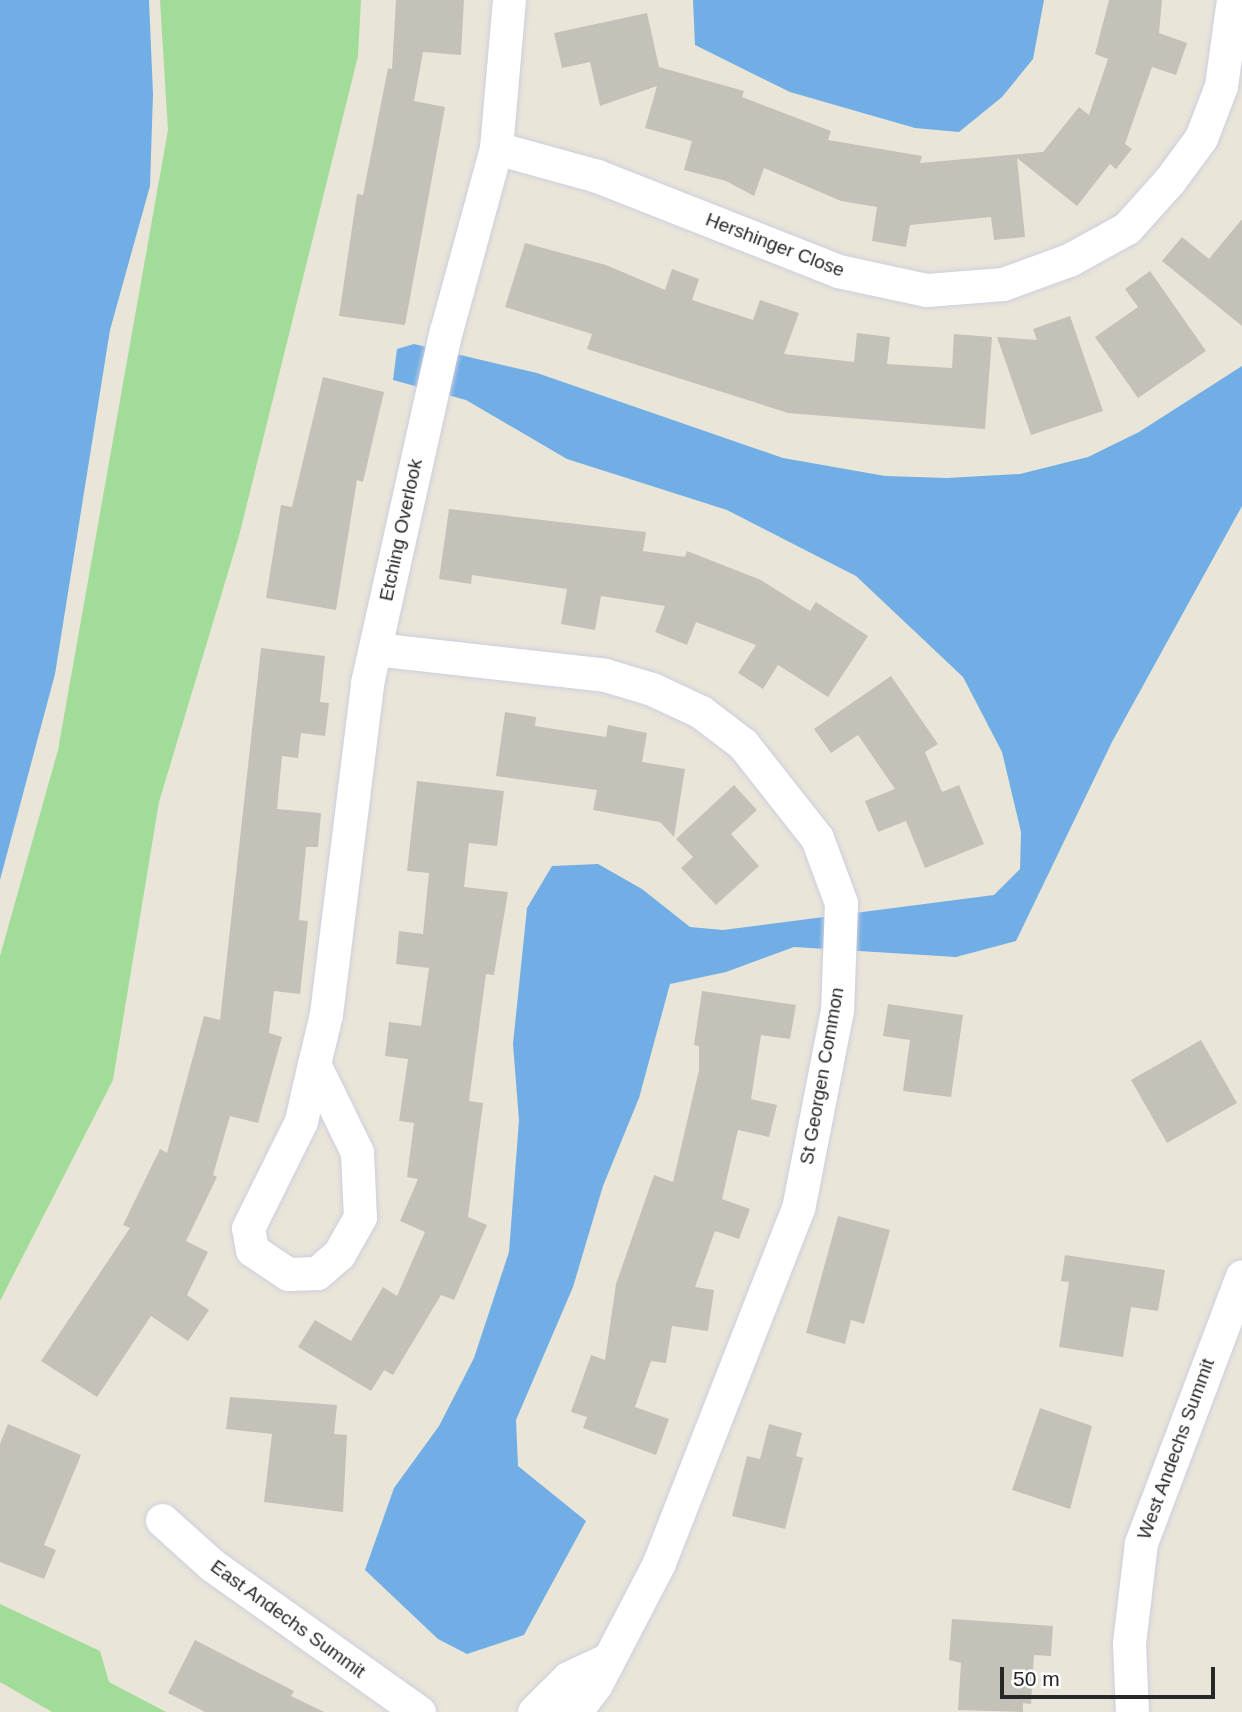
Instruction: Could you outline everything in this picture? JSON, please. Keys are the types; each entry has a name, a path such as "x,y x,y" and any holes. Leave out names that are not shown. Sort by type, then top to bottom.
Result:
{"street":[{"name":"Etching Overlook","path":"314,1064 357,1152 360,1217 339,1254 317,1273 288,1274 252,1250 248,1228 301,1121 314,1064 335,951 375,649 446,331 496,148 509,0"},
{"name":"Hershinger Close","path":"496,148 597,176 838,271 927,290 1003,284 1069,260 1127,228 1170,180 1201,138 1221,86 1233,0"},
{"name":"St Georgen Common","path":"375,649 605,675 652,689 701,712 743,744 817,838 841,903 835,1023 798,1208 659,1563 609,1659 575,1712"},
{"name":"West Andechs Summit","path":"1132,1712 1129,1643 1141,1543 1242,1276"},
{"name":"East Andechs Summit","path":"162,1520 212,1566 419,1712"},
{"path":"534,1712 568,1678 609,1659"}],"green space":[{"path":"160,0 361,0 358,56 239,536 159,802 113,1080 0,1301 0,956 58,750 168,130"},
{"path":"0,1604 100,1651 109,1682 166,1712 52,1712 0,1682"}],"water":[{"path":"0,0 149,0 153,94 150,186 110,330 55,674 0,880"},
{"path":"693,0 1044,0 1033,59 1002,97 959,132 915,128 790,92 695,45"},
{"path":"414,344 537,373 783,458 885,476 947,478 1020,474 1088,457 1139,432 1242,366 1242,506 1112,742 1016,941 956,957 794,947 726,972 670,984 639,1098 603,1186 573,1287 516,1420 518,1466 586,1521 524,1635 467,1654 438,1639 365,1570 394,1488 439,1426 474,1358 509,1252 519,1120 513,1044 527,908 552,866 598,864 642,889 690,927 723,930 994,895 1020,869 1021,832 1002,752 963,677 856,576 727,510 567,459 466,400 393,380 397,349"}],"building":[{"path":"396,0 464,0 461,55 423,52 414,101 445,107 405,325 339,316 357,194 363,195 388,68 392,69"},
{"path":"1109,0 1162,0 1159,33 1187,43 1176,75 1152,67 1125,144 1132,149 1116,169 1110,164 1077,206 1017,158 1025,237 994,240 991,217 910,225 906,247 872,241 877,207 841,201 764,168 754,196 726,181 684,170 692,141 645,128 657,86 600,106 590,62 562,68 554,33 647,13 659,67 744,91 742,97 831,131 828,140 922,156 920,163 1043,152 1079,107 1089,115 1108,59 1095,54"},
{"path":"1242,219 1242,326 1162,261 1182,237 1209,259"},
{"path":"525,243 606,265 665,290 672,269 699,279 692,300 753,320 760,300 799,313 784,354 854,362 857,333 890,337 887,364 952,368 954,334 992,337 985,429 788,413 587,349 592,334 505,307"},
{"path":"1150,271 1206,351 1138,398 1095,337 1138,307 1125,289"},
{"path":"1070,316 1103,411 1031,435 997,337 1037,340 1033,329"},
{"path":"323,377 384,392 363,482 357,480 336,610 266,598 281,505 292,507"},
{"path":"449,509 646,532 643,551 685,557 687,551 761,580 810,611 816,602 868,636 828,697 778,665 763,689 738,673 756,645 696,622 687,645 655,632 665,606 601,596 595,630 561,624 567,589 472,575 471,584 439,579"},
{"path":"261,648 325,656 320,702 329,703 325,736 301,733 298,758 282,756 277,809 321,813 318,847 306,847 299,920 308,921 300,994 274,991 269,1033 282,1037 258,1123 230,1116 213,1175 217,1177 186,1241 208,1252 187,1295 209,1310 188,1341 151,1316 97,1397 41,1361 130,1228 123,1225 160,1149 167,1153 204,1016 220,1020"},
{"path":"891,676 938,744 925,752 942,792 959,785 984,844 925,868 906,821 878,832 865,801 895,789 858,735 831,753 814,729"},
{"path":"505,712 536,717 535,726 606,737 608,725 647,733 642,762 685,769 674,837 660,822 593,810 597,790 496,776"},
{"path":"417,781 504,791 497,846 469,843 464,887 508,892 494,975 486,974 469,1101 483,1103 468,1217 487,1225 454,1300 441,1295 393,1375 384,1370 371,1391 298,1347 315,1320 351,1341 383,1287 397,1296 425,1232 400,1221 418,1179 407,1177 414,1123 399,1121 408,1059 385,1056 389,1022 421,1026 429,968 396,964 399,931 423,934 429,873 407,871"},
{"path":"734,785 757,810 731,834 759,866 716,905 681,868 693,857 676,839"},
{"path":"702,991 796,1005 790,1039 761,1035 751,1099 777,1105 769,1137 738,1130 722,1199 750,1209 739,1239 715,1231 695,1287 714,1290 708,1331 672,1326 666,1363 651,1361 635,1407 669,1419 656,1455 583,1428 587,1417 571,1412 591,1355 605,1360 616,1284 654,1175 673,1182 699,1070 699,1046 694,1045"},
{"path":"888,1004 963,1015 951,1097 903,1091 910,1040 883,1036"},
{"path":"1201,1040 1237,1103 1167,1143 1131,1080"},
{"path":"838,1216 890,1230 864,1324 851,1320 845,1344 806,1333"},
{"path":"1065,1255 1165,1270 1158,1311 1131,1307 1123,1357 1059,1347 1069,1282 1061,1281"},
{"path":"230,1397 337,1405 334,1434 347,1435 343,1512 264,1502 272,1434 226,1429"},
{"path":"1040,1408 1092,1426 1070,1509 1012,1490"},
{"path":"8,1424 81,1455 44,1545 56,1550 44,1579 0,1562 0,1444"},
{"path":"769,1424 802,1433 796,1456 803,1458 785,1529 732,1516 747,1456 760,1459"},
{"path":"952,1619 1053,1626 1051,1656 1034,1655 1031,1704 1023,1703 1023,1712 958,1710 961,1663 949,1660"},
{"path":"195,1640 294,1691 291,1696 324,1712 205,1712 168,1693"}]}
